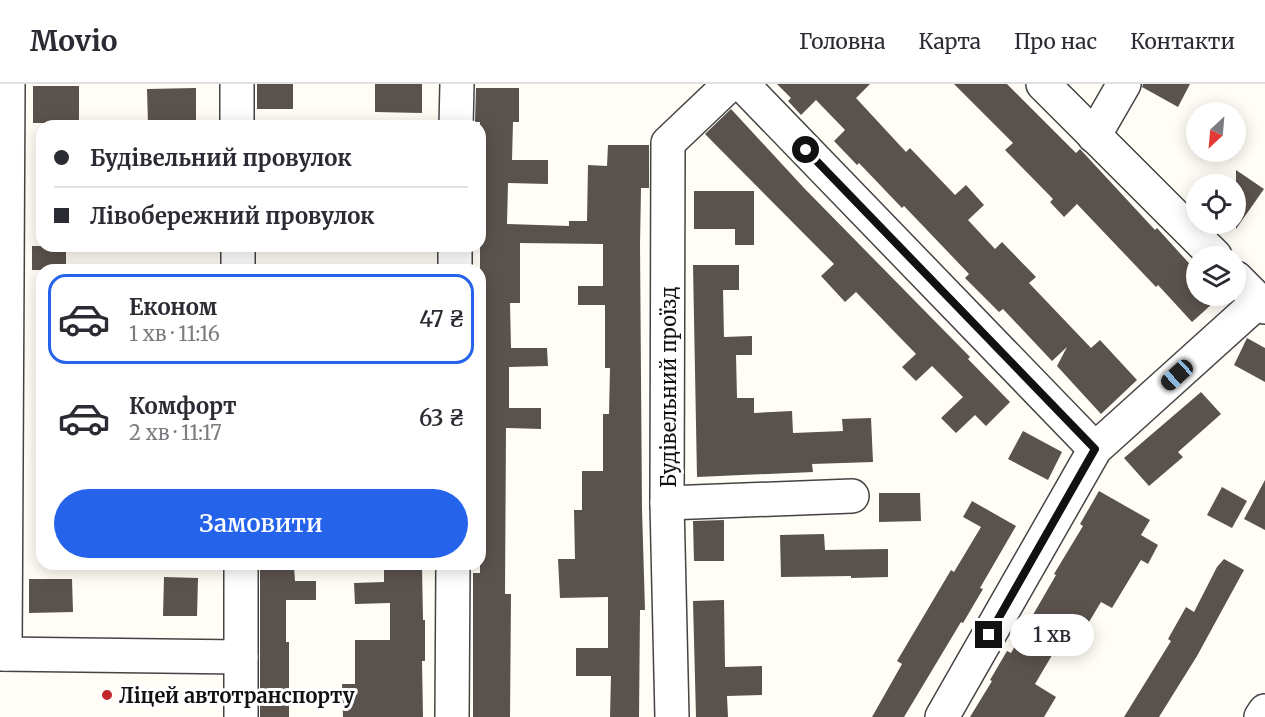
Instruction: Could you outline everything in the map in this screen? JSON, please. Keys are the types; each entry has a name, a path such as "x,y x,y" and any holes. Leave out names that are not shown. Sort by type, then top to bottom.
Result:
{"street":[{"path":"8,84 3,654 241,657"},
{"path":"237,84 237,120"},
{"path":"456,120 457,84"},
{"name":"Будівельний проїзд","path":"672,717 667,503 668,143 730,84"},
{"path":"742,84 1095,449"},
{"path":"1042,84 1205,246"},
{"path":"1094,136 1124,84"},
{"path":"942,717 1095,449 1262,304 1246,288"},
{"path":"667,503 852,496"},
{"path":"241,570 241,717"},
{"path":"452,717 453,570"},
{"path":"1261,717 1265,711"}],"building":[{"path":"257,84 293,84 293,109 257,109"},
{"path":"375,84 422,84 422,113 375,112"},
{"path":"777,84 870,84 856,98 906,152 910,148 955,195 966,185 984,205 968,220 995,249 1002,242 1036,277 1029,283 1091,348 1100,340 1137,380 1101,414 1057,366 1067,347 1052,361 1003,309 999,312 965,278 969,274 904,206 902,208 859,163 857,165 834,141 845,130 816,100 801,115 788,101 791,98"},
{"path":"954,84 1007,84 1076,153 1080,149 1186,260 1186,306 1210,306 1192,322 1077,204 1064,217 1050,202 1053,199 1005,150 1013,143"},
{"path":"1143,84 1190,84 1178,107 1142,87"},
{"path":"33,86 79,86 79,120 36,120 36,123 33,123"},
{"path":"196,88 196,120 148,120 147,89"},
{"path":"476,88 519,88 519,122 513,122 512,160 548,160 548,184 508,183 507,224 569,226 569,221 587,221 588,165 607,166 608,145 649,145 649,188 641,188 640,245 645,610 640,610 639,717 610,717 611,676 576,676 576,648 608,648 608,597 560,598 558,559 575,559 574,510 582,510 582,471 603,471 603,414 609,414 610,368 605,368 605,305 578,305 578,286 603,286 603,244 520,243 520,303 510,303 511,348 547,348 548,366 509,367 509,408 541,408 541,429 506,428 505,594 511,594 510,717 473,717 473,573 486,570 486,264 480,264 480,252 486,252 486,120 475,120"},
{"path":"731,109 804,188 970,357 968,359 1010,402 986,426 975,415 956,433 941,418 963,397 932,366 916,381 902,367 916,354 856,292 845,302 821,276 834,264 705,134"},
{"path":"1246,177 1264,189 1246,215"},
{"path":"694,191 754,191 754,245 735,245 735,229 694,229"},
{"path":"32,246 36,246 36,252 66,252 66,264 36,264 36,270 32,270"},
{"path":"693,265 739,265 739,290 723,290 724,337 752,336 752,355 736,355 737,398 754,398 754,413 792,411 793,433 843,431 842,419 871,418 873,462 812,464 813,472 697,477"},
{"path":"1247,338 1265,348 1265,382 1234,365"},
{"path":"1201,392 1221,414 1178,452 1183,457 1149,486 1124,458"},
{"path":"1023,431 1062,452 1048,480 1008,459"},
{"path":"1265,480 1265,530 1244,519"},
{"path":"1222,487 1247,501 1232,528 1207,515"},
{"path":"1099,491 1150,520 1141,535 1158,545 1148,564 1141,560 1112,608 1101,602 1071,652 1058,645 1035,684 1056,697 1044,717 970,717 1007,651 1011,653 1056,575 1054,574 1083,526 1080,524"},
{"path":"879,493 920,493 921,521 879,522"},
{"path":"972,501 1016,526 980,588 983,589 904,717 872,717 902,664 897,661 951,570 954,572 981,527 963,517"},
{"path":"724,520 724,561 694,561 693,521"},
{"path":"824,534 825,550 888,549 888,577 781,577 780,535"},
{"path":"1224,559 1244,570 1197,656 1159,717 1124,717 1171,641 1168,639 1186,607 1194,612 1217,567"},
{"path":"260,570 294,570 295,581 316,581 316,600 286,600 286,642 289,642 289,717 260,717"},
{"path":"384,570 422,570 423,620 425,620 425,661 422,661 423,717 343,717 342,684 355,684 355,640 390,640 390,603 355,604 354,583 384,582"},
{"path":"164,577 198,578 197,616 163,616"},
{"path":"29,579 72,579 73,612 29,613"},
{"path":"724,600 725,667 762,666 762,695 727,696 728,717 696,717 693,601"}],"place":[{"name":"Ліцей автотранспорту","path":"107,695"}],"route":[{"path":"806,150 1095,449 989,635"}]}
